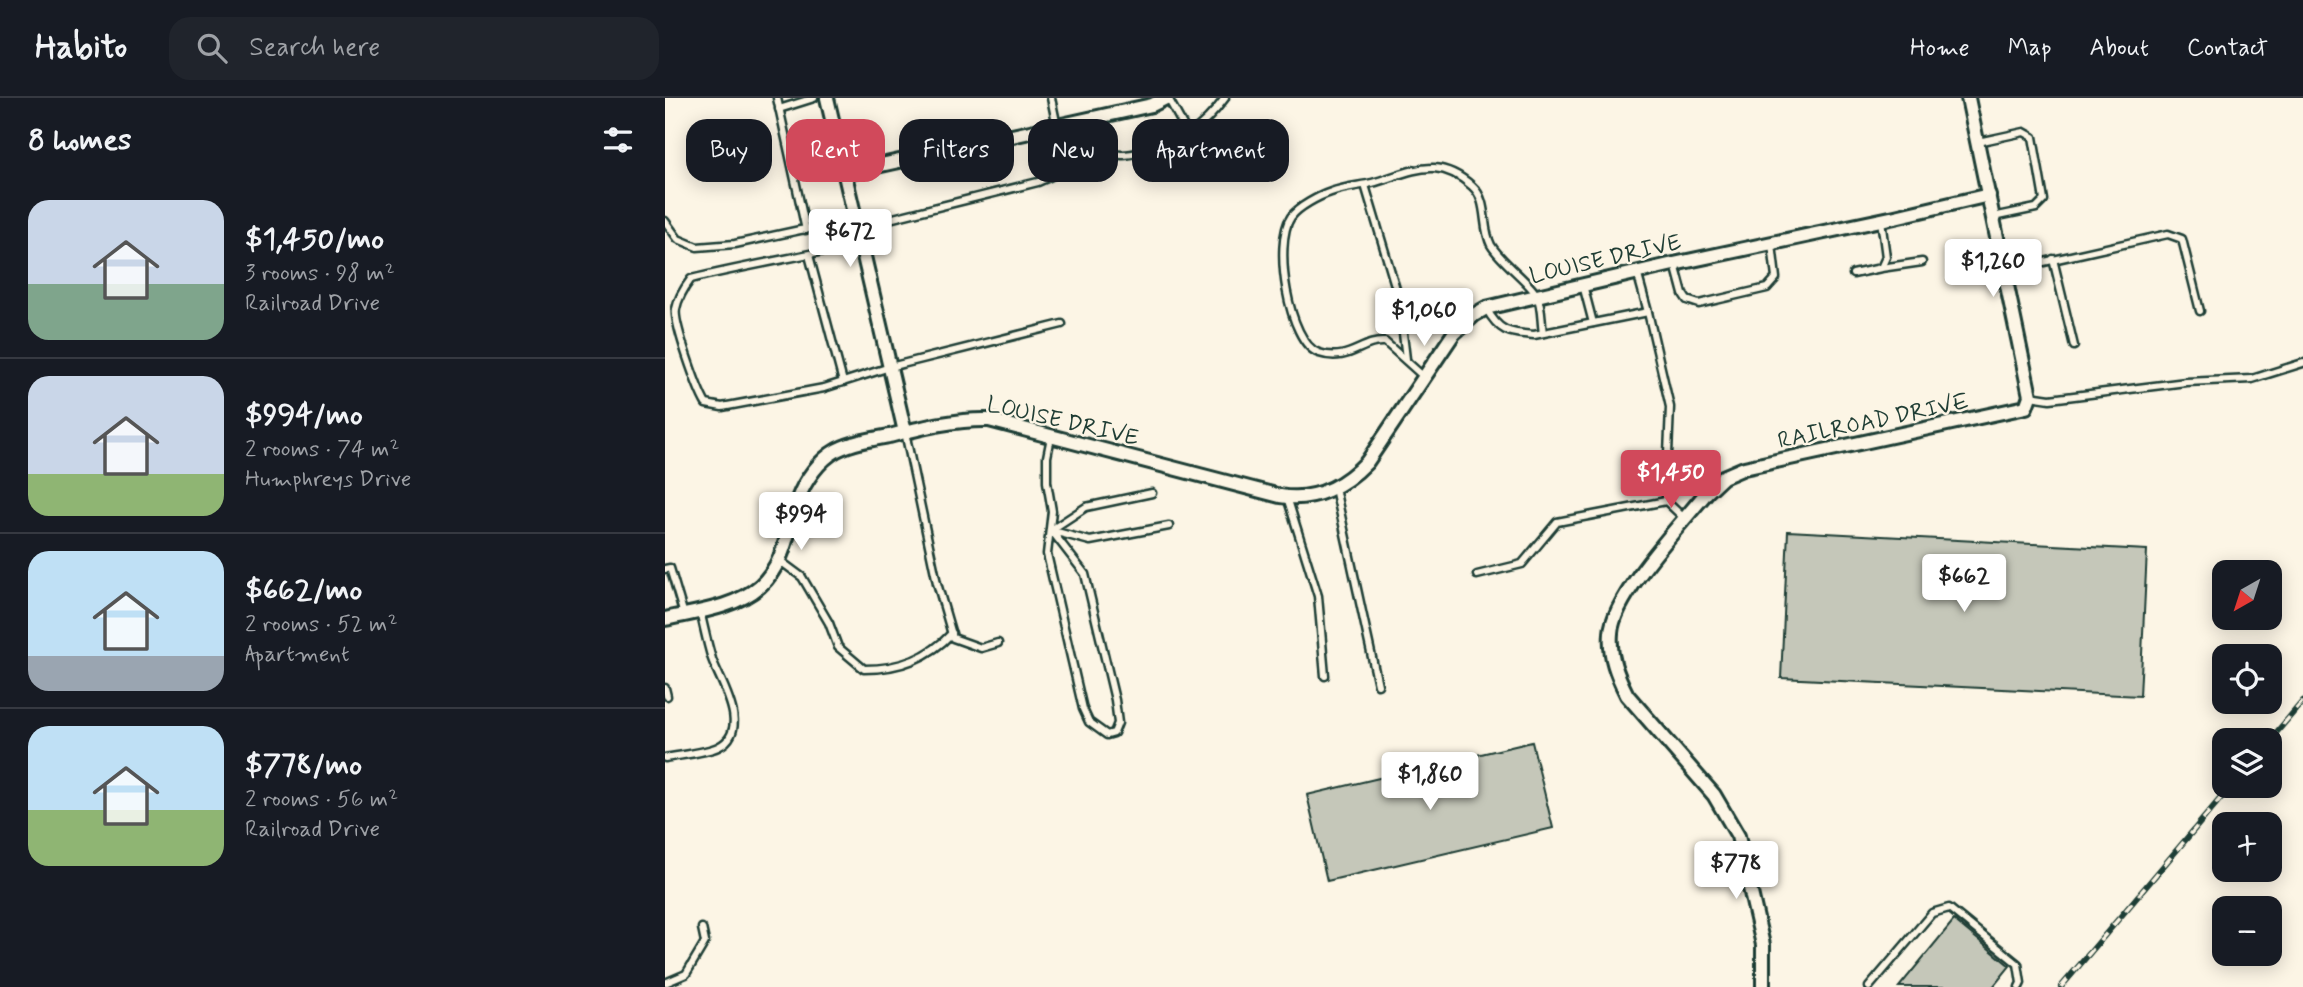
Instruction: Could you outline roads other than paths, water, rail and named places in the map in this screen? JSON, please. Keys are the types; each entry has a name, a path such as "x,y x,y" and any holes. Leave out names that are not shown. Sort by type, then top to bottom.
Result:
{"street":[{"path":"827,98 832,119"},
{"path":"1088,119 1152,105 1167,98"},
{"path":"1968,98 2030,396"},
{"path":"885,164 1028,132"},
{"path":"847,182 905,432"},
{"name":"LOUISE DRIVE","path":"779,561 798,500 812,473 838,450 905,432 976,420 1004,423 1287,497 1301,498 1335,488 1355,475 1367,462 1454,333 1486,308 1989,195"},
{"name":"RAILROAD DRIVE","path":"1762,987 1762,945 1738,836 1714,795 1627,695 1617,676 1612,659 1611,632 1622,598 1685,519 1723,477 1744,468 2018,411 2026,407 2030,396"},
{"path":"665,619 744,597 772,573 779,561"}],"lane":[{"path":"777,98 806,229"},
{"path":"779,109 814,98"},
{"path":"1051,98 1055,119"},
{"path":"1167,98 1179,119"},
{"path":"1205,119 1225,98"},
{"path":"1093,118 1105,152 1119,157 1132,155"},
{"path":"1978,142 2024,132 2033,137 2044,200 2036,208 1993,216"},
{"path":"1424,377 1385,342 1377,341 1358,351 1336,357 1317,353 1306,345 1297,327 1288,293 1282,239 1291,216 1332,192 1415,170 1433,168 1451,171 1474,187 1482,199 1485,227 1491,244 1509,268 1537,295 1543,333"},
{"path":"665,221 677,239 697,247 735,244 806,229 857,225 1038,182"},
{"path":"1365,185 1399,299 1406,360"},
{"path":"1881,220 1886,257 1881,268"},
{"path":"2004,271 2168,233 2182,239 2200,311"},
{"path":"861,243 809,255 755,263 691,279 675,311 697,390 706,404 722,407 765,401 1062,324"},
{"path":"1675,264 1683,294 1687,300 1699,304 1767,288 1774,283 1776,278 1772,243"},
{"path":"809,255 843,382"},
{"path":"2053,259 2074,346"},
{"path":"1853,274 1922,262"},
{"path":"1637,272 1670,407 1666,500 1685,519"},
{"path":"1583,285 1593,323"},
{"path":"1486,308 1499,328 1515,334 1543,333 1648,312"},
{"path":"2030,396 2050,399 2186,382 2252,379 2303,363"},
{"path":"905,432 937,583 953,638 981,648 998,643"},
{"path":"1051,530 1085,574 1117,712 1118,723 1114,733 1107,735 1090,722 1083,709 1047,554 1052,511 1047,482 1047,457 1052,437"},
{"path":"1335,488 1378,685"},
{"path":"1051,530 1086,507 1152,493"},
{"path":"1287,497 1318,596 1325,676"},
{"path":"1477,575 1523,564 1557,522 1666,500"},
{"path":"1051,530 1090,541 1169,526"},
{"path":"779,561 801,576 829,623 838,647 864,669 886,669 924,658 952,634"},
{"path":"665,569 670,568 684,615"},
{"path":"665,758 719,747 732,733 735,719 713,659 700,611"},
{"path":"1869,987 1932,913 1949,908 2018,964 2021,984 2019,987"},
{"path":"665,982 686,974 705,942 702,928"}],"railway":[{"path":"2280,728 2303,701"},
{"path":"2061,987 2221,798"}]}
